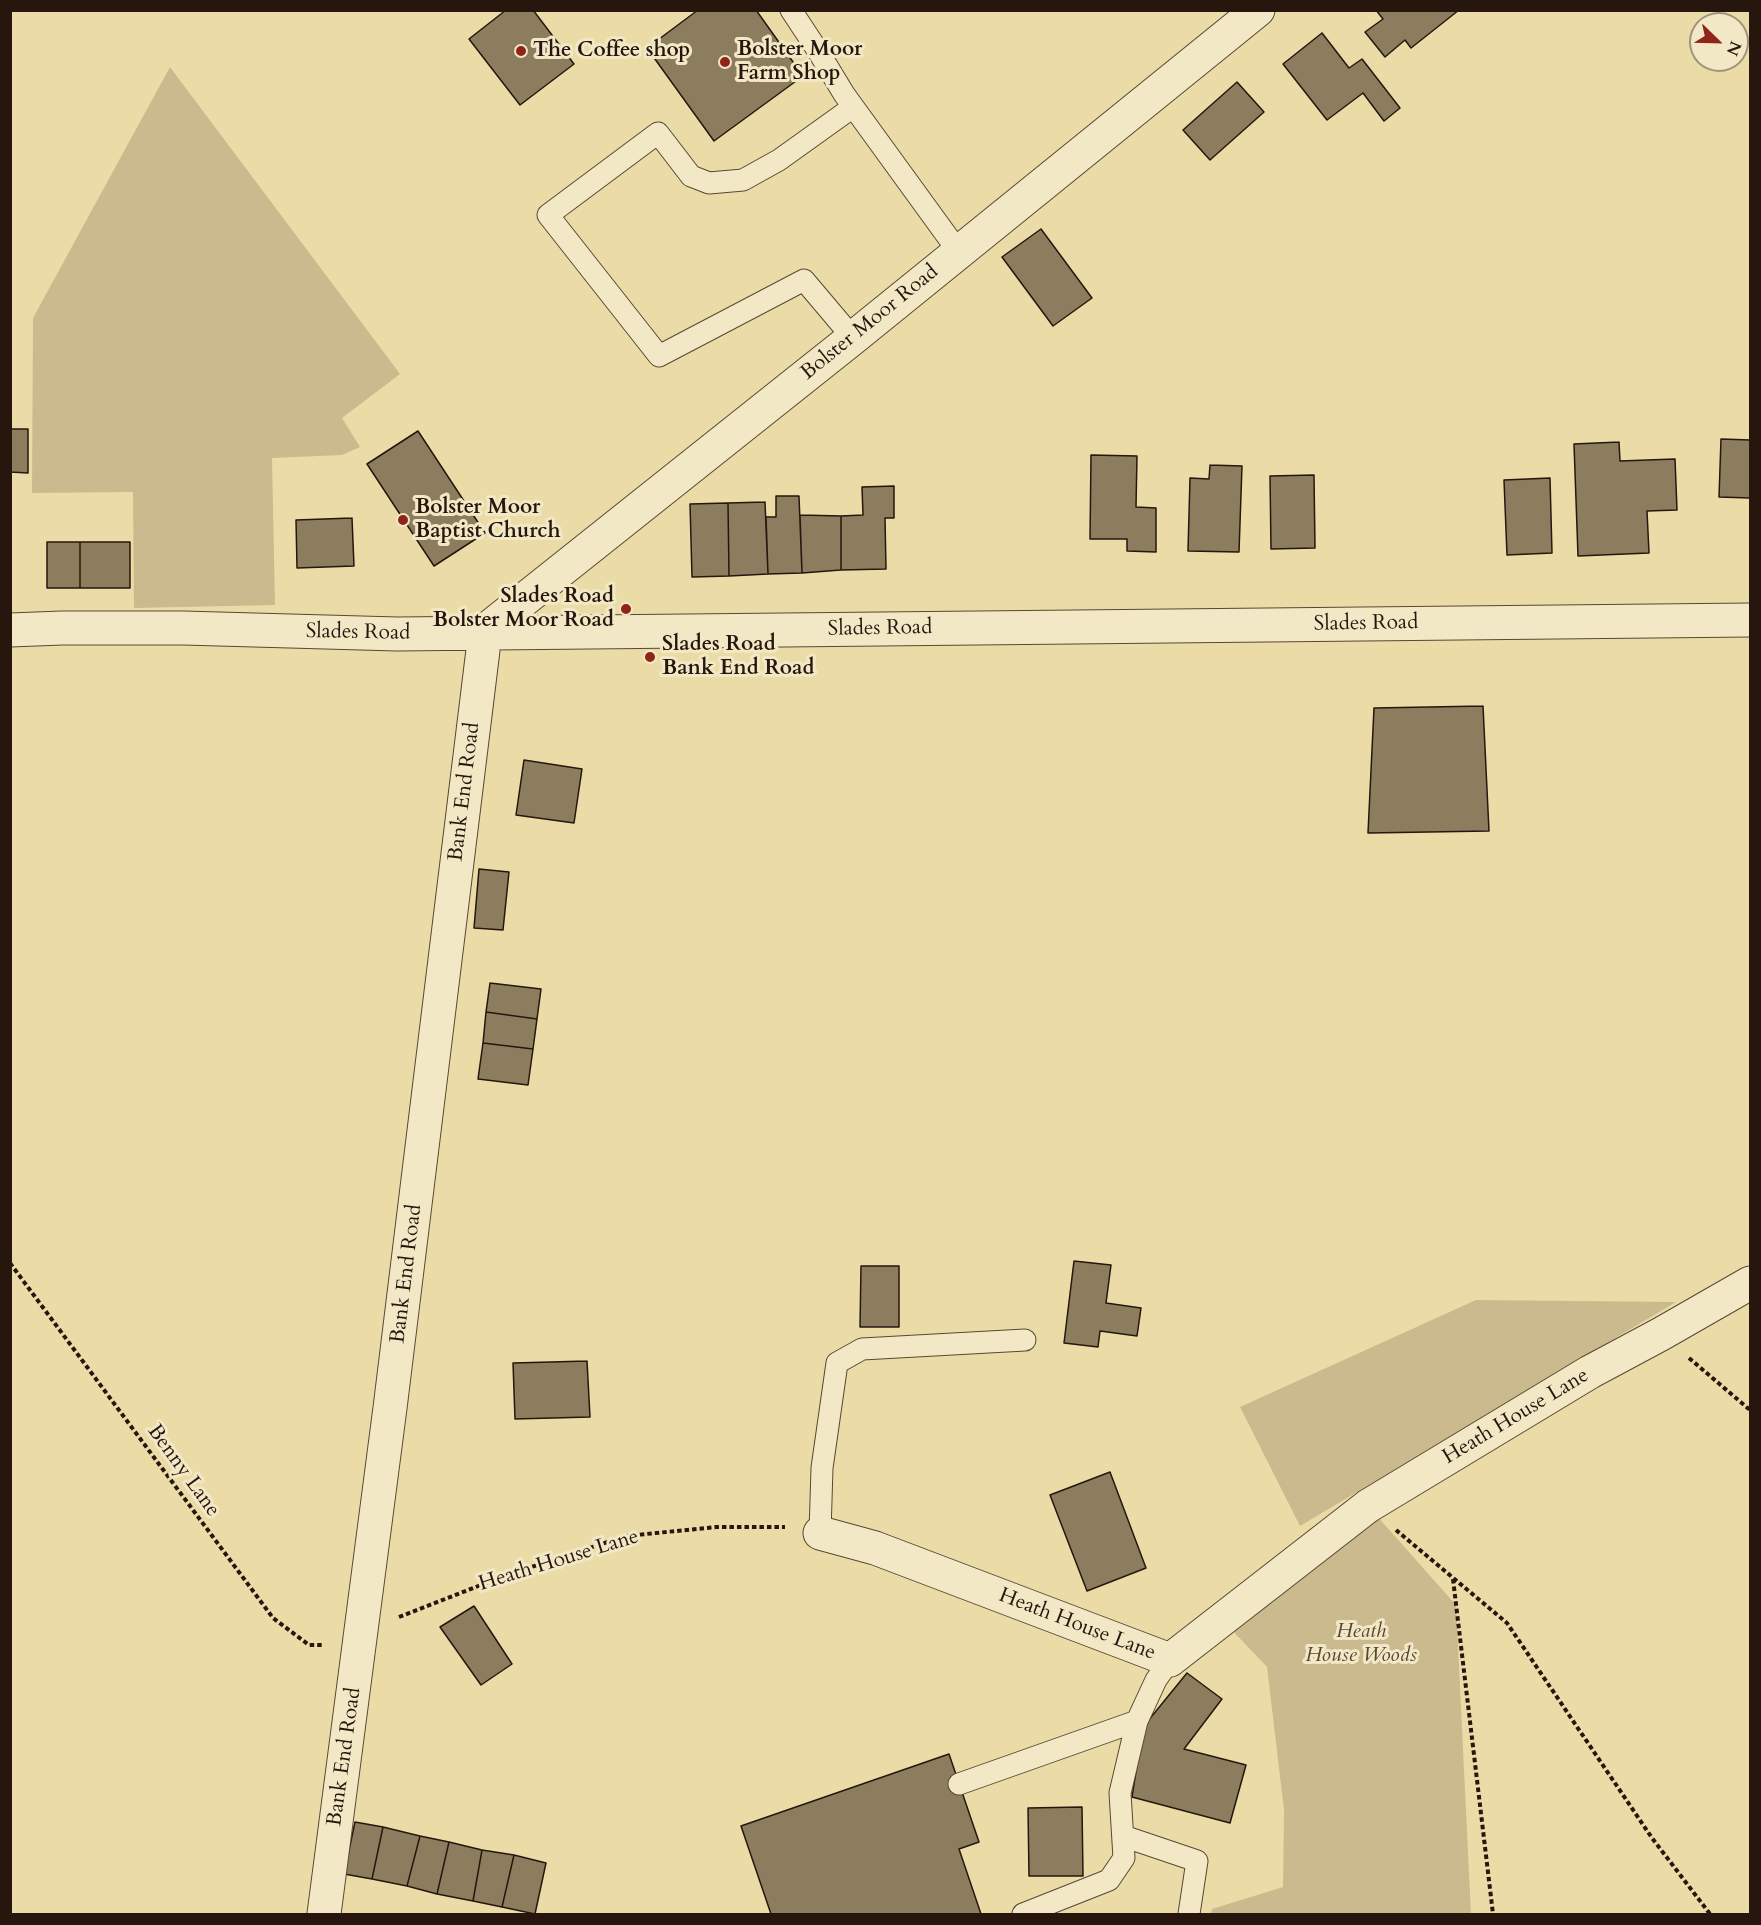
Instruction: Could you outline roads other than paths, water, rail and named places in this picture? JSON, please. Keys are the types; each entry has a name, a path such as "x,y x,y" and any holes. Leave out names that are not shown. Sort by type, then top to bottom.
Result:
{"street":[{"name":"Bolster Moor Road","path":"481,634 853,338 1258,10"},
{"name":"Slades Road","path":"10,630 183,628 481,634 1750,620"},
{"name":"Bank End Road","path":"324,1914 361,1643 483,650 481,634"},
{"name":"Heath House Lane","path":"820,1533 875,1548 1170,1660 1372,1509 1590,1372 1750,1282"}],"lane":[{"path":"791,10 853,106 958,251"},
{"path":"853,106 779,160 743,180 709,183 691,176 658,133 548,215 659,356 804,280 853,338"},
{"path":"820,1533 822,1468 837,1363 862,1349 1024,1340"},
{"path":"1023,1914 1109,1880 1124,1858 1120,1793 1137,1721 1156,1680 1170,1660"},
{"path":"959,1784 1137,1721"},
{"path":"1123,1836 1197,1862 1189,1914"}],"place":[{"name":"The Coffee shop","path":"521,51"},
{"name":"Bolster Moor Farm Shop","path":"725,62"},
{"name":"Bolster Moor Baptist Church","path":"403,520"},
{"name":"Slades Road Bolster Moor Road","path":"626,609"},
{"name":"Slades Road Bank End Road","path":"650,657"}],"park label":[{"name":"Heath House Woods","path":"1361,1644"}]}
